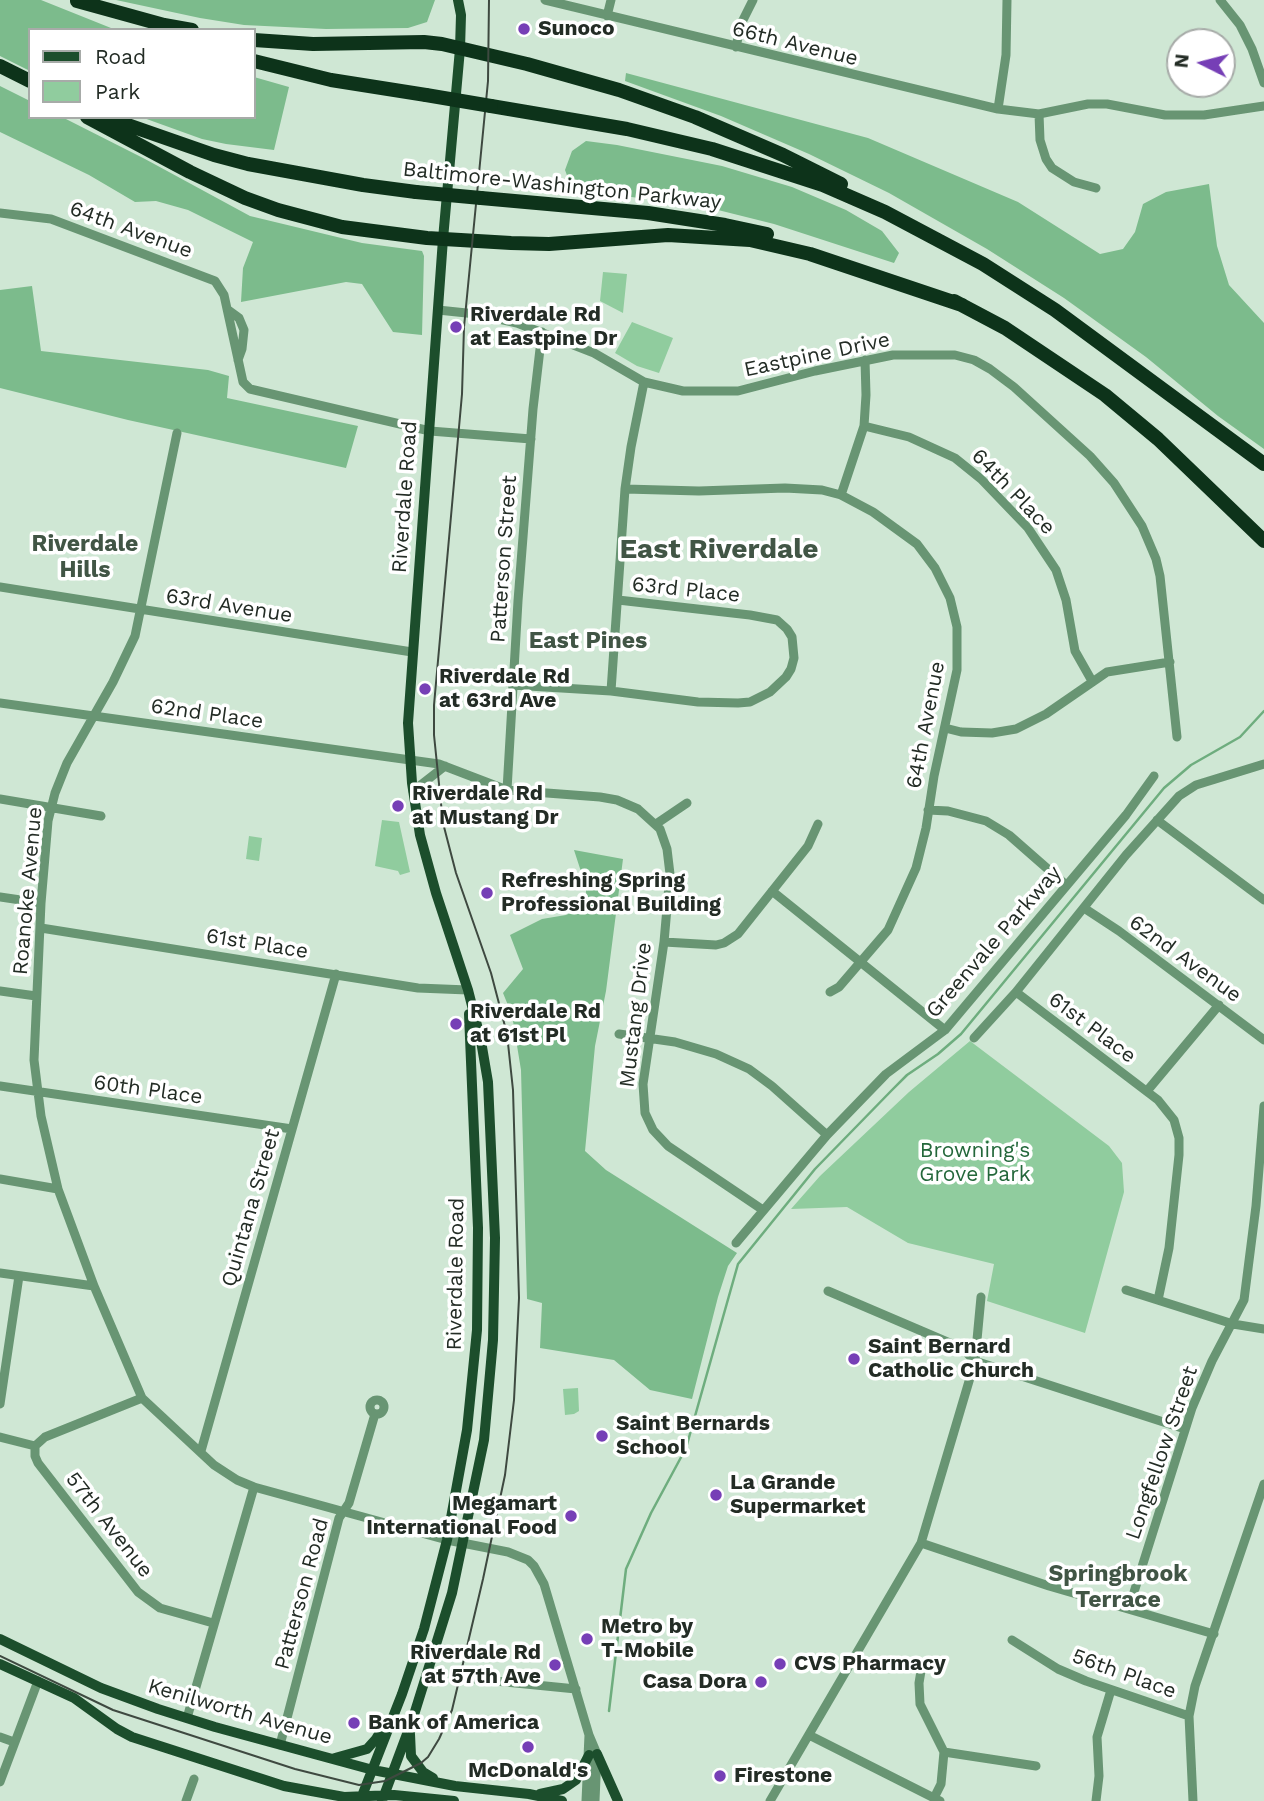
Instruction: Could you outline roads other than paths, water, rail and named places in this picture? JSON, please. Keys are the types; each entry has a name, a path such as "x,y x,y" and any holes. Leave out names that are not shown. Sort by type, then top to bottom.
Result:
{"highway":[{"path":"76,0 150,28"},
{"path":"76,0 180,28"},
{"path":"256,40 313,44 424,43 460,49 527,64 619,90 695,117 846,186 983,264 1055,310 1264,464"},
{"path":"256,61 341,82 627,129 712,149 823,186 934,237"},
{"path":"6,69 28,81"},
{"path":"91,119 214,184 278,210 342,227 443,239 549,244 667,234 750,240 810,254 962,305"},
{"name":"Baltimore-Washington Parkway","path":"111,119 183,145 248,164 416,192 648,212 748,230 835,253 872,266 962,305 1005,328 1105,395 1158,439 1264,541"}],"main road":[{"name":"Riverdale Road","path":"413,1718 443,1627 464,1542 484,1440 493,1340 495,1238 488,1082 468,990 430,874 413,791 408,723 443,239 460,49 461,15 458,0"},
{"name":"Riverdale Road","path":"411,1668 447,1540 467,1430 477,1330 477,1205 468,990"},
{"name":"Kenilworth Avenue","path":"0,1639 101,1688 187,1718 280,1745 392,1774 562,1801"},
{"path":"0,1664 74,1698 132,1737 322,1801"},
{"path":"329,1758 356,1754 367,1749 376,1739 411,1668"},
{"path":"361,1799 411,1668"},
{"path":"383,1798 413,1718"},
{"path":"413,1718 409,1745 414,1761 432,1778 455,1786"},
{"path":"529,1794 548,1794 563,1789 576,1780 593,1755 618,1801"},
{"path":"284,1786 361,1799 454,1801"},
{"path":"419,1801 436,1799"}],"street":[{"name":"66th Avenue","path":"545,0 998,109 1039,114 1087,104 1117,105 1176,116 1205,115 1264,106"},
{"path":"607,16 611,0"},
{"path":"736,47 741,24 753,0"},
{"path":"998,109 1006,55 1007,0"},
{"path":"1220,0 1240,26 1252,49 1264,83"},
{"path":"1039,114 1040,140 1052,168 1073,182 1096,188"},
{"name":"64th Avenue","path":"0,213 53,220 215,281 224,295 228,310 239,318 244,330 238,360 243,382 250,389 430,431"},
{"name":"Eastpine Drive","path":"438,310 502,318 594,353 644,382 682,391 738,391 893,355 955,355 974,360 990,369 1014,387 1090,456 1130,505 1156,559 1177,737"},
{"name":"Patterson Street","path":"507,790 512,685 542,332"},
{"path":"841,495 864,426 864,360"},
{"path":"512,685 611,691 625,489 644,382"},
{"name":"64th Place","path":"864,426 909,437 955,458 981,479 1028,528 1056,570 1066,600 1075,651 1093,681"},
{"path":"430,431 531,439"},
{"name":"Roanoke Avenue","path":"142,1398 94,1286 58,1189 38,1092 34,1051 41,903 50,808 67,763 128,654 142,610 177,433"},
{"name":"64th Avenue","path":"625,489 708,491 785,488 822,490 841,495 873,512 917,544 935,568 950,598 957,627 958,655 946,728 916,867 888,930 839,987 830,992"},
{"name":"63rd Avenue","path":"0,587 412,652"},
{"name":"63rd Place","path":"611,691 725,704 750,702 760,698 786,677 794,658 792,637 782,623 773,619 618,600"},
{"path":"946,728 961,732 992,733 1016,729 1045,714 1107,673 1122,668 1170,662"},
{"name":"62nd Place","path":"0,703 409,760"},
{"path":"409,760 445,766 507,790 617,800 638,809 656,824 687,803"},
{"path":"974,1038 1016,992 1157,820 1186,790 1212,779 1264,765"},
{"path":"413,791 445,766"},
{"name":"Greenvale Parkway","path":"736,1243 827,1135 886,1074 946,1030 1126,815 1154,776"},
{"path":"0,799 101,816"},
{"path":"928,810 957,813 986,821 1009,835 1066,885"},
{"path":"1157,820 1264,900"},
{"name":"Mustang Drive","path":"656,824 670,863 664,942 643,1084 643,1102 653,1130 668,1146 763,1210"},
{"path":"664,942 707,946 724,943 738,934 808,846 818,824"},
{"path":"772,891 946,1030"},
{"path":"0,897 41,903"},
{"name":"62nd Avenue","path":"1084,908 1119,931 1264,1040"},
{"name":"61st Place","path":"41,928 418,988 468,990"},
{"name":"Quintana Street","path":"201,1451 336,974"},
{"path":"0,991 36,996"},
{"name":"61st Place","path":"1016,992 1147,1091 1174,1120 1179,1138 1179,1156 1169,1248 1158,1300"},
{"path":"1147,1091 1219,1005"},
{"path":"619,1034 650,1037 696,1048 749,1069 827,1135"},
{"name":"60th Place","path":"0,1086 292,1129"},
{"name":"Longfellow Street","path":"1129,1608 1185,1429 1203,1381 1244,1300 1264,1106"},
{"path":"0,1180 58,1189"},
{"path":"0,1273 94,1286"},
{"path":"0,1404 19,1276"},
{"path":"1126,1290 1233,1324 1264,1329"},
{"path":"828,1291 952,1344 964,1350 975,1361 1185,1429"},
{"path":"769,1801 921,1542 975,1361 981,1297"},
{"path":"0,1437 35,1446 46,1437 142,1398 225,1474 254,1487 447,1540 508,1552 528,1560 544,1584 589,1735 593,1755 595,1801"},
{"name":"Patterson Road","path":"280,1745 339,1518 349,1503 375,1414"},
{"name":"57th Avenue","path":"35,1446 38,1463 138,1592 160,1608 213,1623"},
{"path":"1193,1801 1189,1716 1195,1685 1264,1484"},
{"path":"187,1718 254,1487"},
{"path":"921,1542 1049,1586 1214,1634"},
{"name":"56th Place","path":"1012,1640 1058,1669 1189,1716"},
{"path":"808,1735 930,1798 941,1784 944,1752 920,1704 922,1665"},
{"path":"475,1679 576,1689"},
{"path":"0,1782 38,1681"},
{"path":"1096,1801 1099,1776 1097,1737 1111,1690"},
{"path":"0,1737 14,1742"},
{"path":"944,1752 1036,1766"},
{"path":"586,1801 593,1755"},
{"path":"186,1801 194,1779"}],"waterway":[{"path":"609,1711 626,1569 651,1513 686,1448 738,1264 815,1169 907,1075 961,1034 1164,788 1191,765 1240,737 1264,711"}],"tram line":[{"path":"0,1656 113,1710 295,1769 359,1785 385,1781 421,1763 439,1739 452,1710 505,1475 514,1400 519,1298 513,1090 507,1034 491,973 456,873 443,823 434,735 434,705 462,394 464,327 488,81 489,0"}],"place":[{"name":"Sunoco","path":"524,29"},
{"name":"Riverdale Rd at Eastpine Dr","path":"456,327"},
{"name":"Riverdale Rd at 63rd Ave","path":"425,689"},
{"name":"Riverdale Rd at Mustang Dr","path":"398,806"},
{"name":"Refreshing Spring Professional Building","path":"487,893"},
{"name":"Riverdale Rd at 61st Pl","path":"456,1024"},
{"name":"Saint Bernard Catholic Church","path":"854,1359"},
{"name":"Saint Bernards School","path":"602,1436"},
{"name":"La Grande Supermarket","path":"716,1495"},
{"name":"Megamart International Food","path":"571,1516"},
{"name":"Metro by T-Mobile","path":"587,1639"},
{"name":"CVS Pharmacy","path":"780,1664"},
{"name":"Riverdale Rd at 57th Ave","path":"555,1665"},
{"name":"Casa Dora","path":"761,1682"},
{"name":"Bank of America","path":"354,1723"},
{"name":"McDonald's","path":"528,1747"},
{"name":"Firestone","path":"720,1776"}],"district":[{"name":"East Riverdale","path":"719,550"},
{"name":"Riverdale Hills","path":"85,557"},
{"name":"East Pines","path":"588,641"},
{"name":"Springbrook Terrace","path":"1118,1587"}],"park label":[{"name":"Browning's Grove Park","path":"975,1163"}]}
